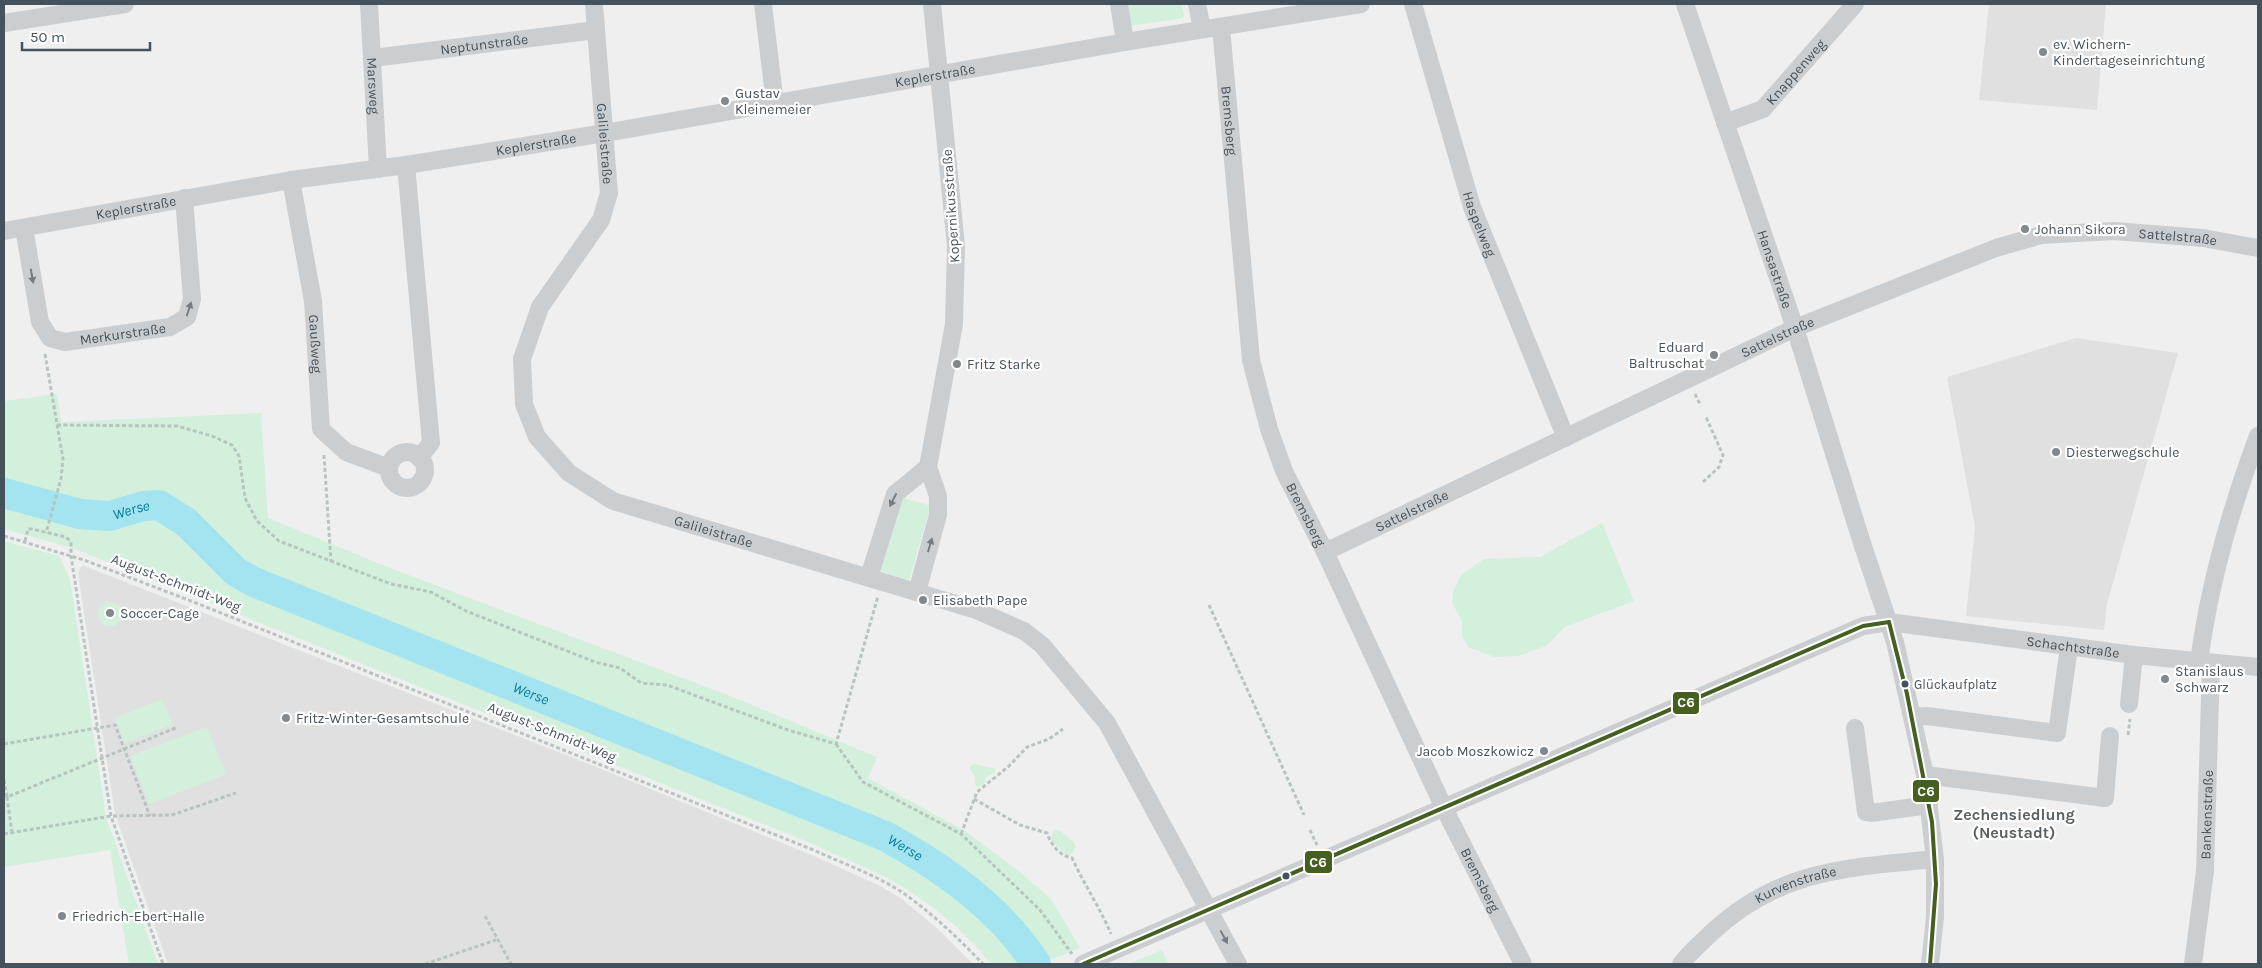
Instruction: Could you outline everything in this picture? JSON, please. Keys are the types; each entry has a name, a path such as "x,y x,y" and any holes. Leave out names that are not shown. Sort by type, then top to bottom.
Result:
{"street":[{"path":"4,23 125,4"},
{"name":"Marsweg","path":"370,4 378,169"},
{"name":"Galileistraße","path":"594,4 609,193 601,220 540,307 522,359 524,404 537,437 569,473 613,501 917,592 1004,621 1024,631 1042,645 1107,723 1238,964"},
{"path":"763,4 775,104"},
{"name":"Kopernikusstraße","path":"917,592 939,505 928,467 941,408 954,324 955,305 956,246 932,4"},
{"path":"1119,4 1125,42"},
{"path":"1197,4 1202,29"},
{"name":"Keplerstraße","path":"4,231 291,180 406,165 605,133 940,76 1125,42 1360,4"},
{"name":"Haspelweg","path":"1413,4 1472,207 1566,438"},
{"name":"Hansastraße","path":"1685,4 1795,328 1889,622 1925,775 1929,805 1935,859 1935,917 1930,964"},
{"name":"Knappenweg","path":"1725,123 1763,109 1855,4"},
{"name":"Bremsberg","path":"1221,27 1251,360 1269,429 1284,471 1325,552 1444,808 1523,964"},
{"name":"Neptunstraße","path":"373,58 596,30"},
{"path":"406,165 431,443 419,458"},
{"name":"Gaußweg","path":"291,180 313,301 321,429 346,452 389,468"},
{"name":"Merkurstraße","path":"50,338 65,342 170,327 187,317 192,299 184,198"},
{"path":"24,228 40,322 50,338"},
{"name":"Sattelstraße","path":"1325,552 1795,328 1996,248 2041,235 2114,230 2203,238 2258,248"},
{"name":"Bankenstraße","path":"2192,964 2205,871 2205,617 2232,513 2258,436"},
{"path":"403,453 415,454 419,458 424,468 424,474 418,484 407,488 396,484 389,475 389,468 393,459 403,453"},
{"path":"875,579 896,494 928,467"},
{"name":"Schachtstraße","path":"1078,960 1118,950 1863,626 1889,622 2068,647 2205,663 2258,667"},
{"path":"1912,717 1927,716 2057,733 2068,647"},
{"path":"2129,704 2134,655"},
{"path":"1855,728 1866,812 1929,805"},
{"path":"1925,775 2105,798 2110,736"},
{"name":"Kurvenstraße","path":"1681,964 1720,926 1745,906 1774,888 1811,875 1853,867 1935,859"}],"path":[{"path":"46,531 61,479 63,459 44,352 50,338"},
{"path":"1703,482 1719,467 1723,455 1706,417"},
{"path":"57,425 178,426 212,436 232,445 239,456 245,498 257,521 280,541 392,584 431,592 466,611 595,662 620,668 641,683 667,685 788,730 836,744 862,782 961,834 1040,910 1078,960"},
{"path":"324,455 331,562"},
{"path":"25,541 28,529 46,531 70,540 96,728 111,816 163,964"},
{"name":"August-Schmidt-Weg","path":"4,536 71,556 191,601 816,851 883,882 905,895 942,924 983,964"},
{"path":"836,744 875,579"},
{"path":"1208,605 1304,815"},
{"path":"2110,736 2128,737 2131,708 2129,704"},
{"path":"4,744 115,725 150,816"},
{"path":"7,797 102,760 178,727"},
{"path":"961,834 977,792 1009,766 1027,747 1050,739 1063,729"},
{"path":"4,780 12,833"},
{"path":"4,834 111,816 172,815 236,793"},
{"path":"974,799 1020,825 1047,833 1050,842 1064,857 1072,858 1085,888 1100,909 1118,950"},
{"path":"485,916 496,940 511,964"},
{"path":"424,964 496,940"}],"shaded area":[{"name":"ev. Wichern- Kindertageseinrichtung","path":"1989,4 2106,4 2097,110 1979,100"},
{"name":"Diesterwegschule","path":"2076,338 2178,353 2107,604 2104,630 1966,616 1975,527 1947,377"},
{"name":"Fritz-Winter-Gesamtschule","path":"82,565 609,772 814,856 880,886 902,899 939,930 973,964 168,964 115,814 79,580 79,571"}],"green space":[{"path":"1125,4 1182,4 1184,18 1129,26"},
{"path":"57,394 61,422 261,413 268,518 390,568 733,697 877,757 868,778 965,831 1016,869 1051,899 1080,948 1041,964 991,964 969,939 929,904 885,877 818,846 75,549 4,529 4,401"},
{"path":"901,497 931,506 909,580 879,571"},
{"path":"1602,523 1634,601 1565,627 1546,646 1518,656 1494,657 1468,647 1462,636 1462,621 1452,603 1453,591 1461,575 1484,559 1540,557"},
{"path":"4,541 59,556 70,579 106,817 158,964 129,964 110,850 4,867"},
{"name":"Soccer-Cage","path":"110,602 115,603 121,609 121,619 115,625 110,626 105,625 99,619 98,614 99,609 105,603"},
{"path":"162,699 173,724 125,743 115,718"},
{"path":"207,727 226,774 149,804 130,756"},
{"path":"974,764 996,769 995,772 986,777 984,784 978,787 975,785 975,777 969,767"},
{"path":"1055,829 1067,836 1076,846 1072,854 1067,855 1053,843 1051,837"},
{"path":"1162,950 1168,964 1129,964"}],"waterway":[{"name":"Werse","path":"4,493 80,514 110,516 143,506 159,505 186,522 236,572 254,582 885,836 949,875 988,907 1006,925 1036,964"}],"transit line":[{"name":"C6","path":"1889,622 1907,694 1932,822 1936,884 1930,964"},
{"name":"C6","path":"1083,964 1863,626 1889,622"}],"place":[{"name":"ev. Wichern- Kindertageseinrichtung","path":"2043,52"},
{"name":"Gustav Kleinemeier","path":"725,101"},
{"name":"Johann Sikora","path":"2025,229"},
{"name":"Eduard Baltruschat","path":"1714,355"},
{"name":"Fritz Starke","path":"957,364"},
{"name":"Diesterwegschule","path":"2056,452"},
{"name":"Elisabeth Pape","path":"923,600"},
{"name":"Soccer-Cage","path":"110,613"},
{"name":"Stanislaus Schwarz","path":"2165,679"},
{"name":"Glückaufplatz","path":"1905,684"},
{"name":"Fritz-Winter-Gesamtschule","path":"286,718"},
{"name":"Jacob Moszkowicz","path":"1544,751"},
{"name":"Friedrich-Ebert-Halle","path":"62,916"}],"district":[{"name":"Zechensiedlung (Neustadt)","path":"2014,823"}]}
